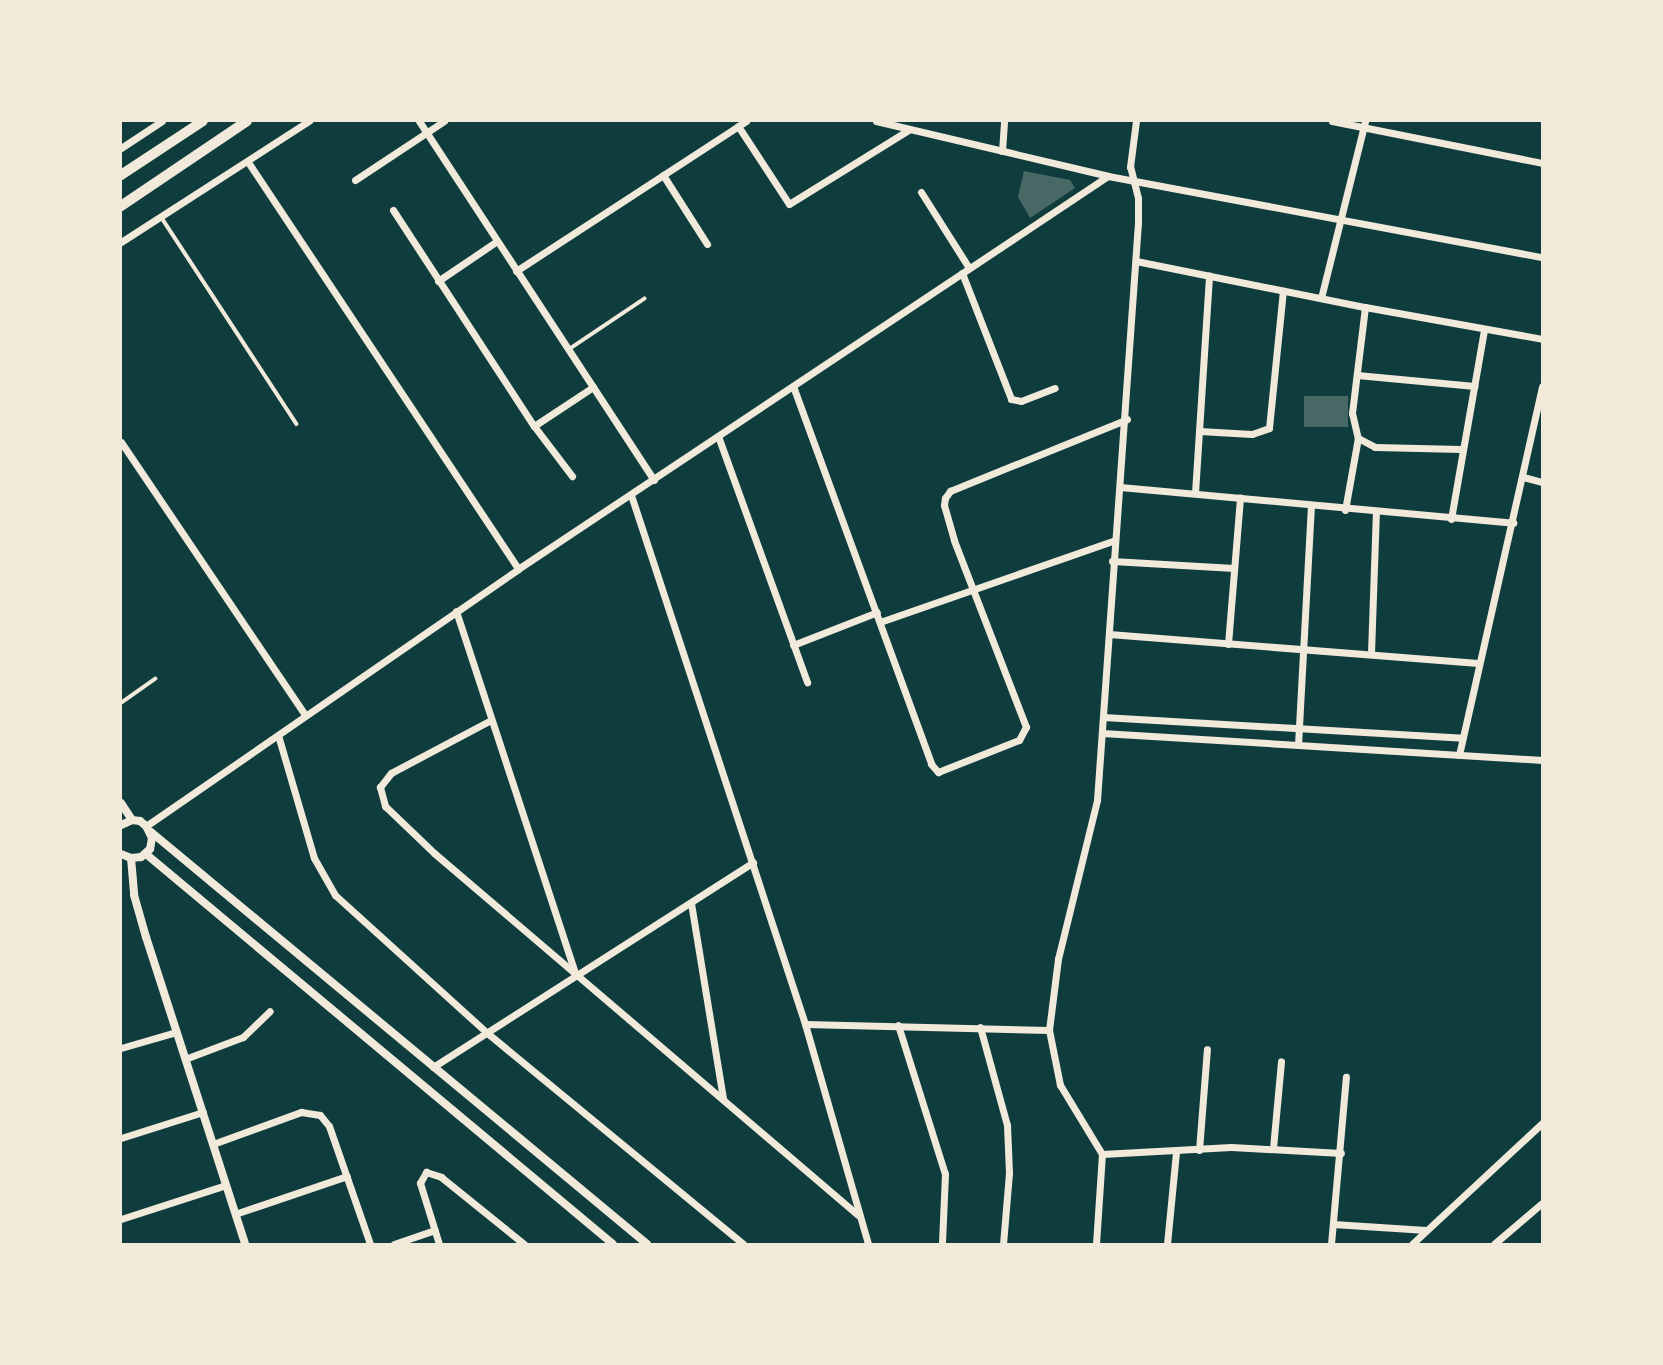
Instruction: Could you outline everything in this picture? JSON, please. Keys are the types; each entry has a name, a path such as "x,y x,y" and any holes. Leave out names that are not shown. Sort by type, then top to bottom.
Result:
{"main road":[{"path":"121,175 203,121"},
{"path":"121,206 247,121"}],"street":[{"path":"121,148 162,121"},
{"path":"121,242 309,121"},
{"path":"419,121 654,480"},
{"path":"355,180 444,121"},
{"path":"516,271 747,121"},
{"path":"876,121 1132,181 1542,257"},
{"path":"1002,151 1004,121"},
{"path":"1096,1244 1102,1154 1060,1085 1049,1030 1058,959 1097,800 1113,541 1126,419 1136,261 1139,208 1132,181 1130,152 1136,121"},
{"path":"1332,121 1364,124 1542,163"},
{"path":"1321,298 1364,124"},
{"path":"738,127 789,204 910,129"},
{"path":"248,162 517,569"},
{"path":"663,175 707,244"},
{"path":"149,829 305,715 517,569 1108,176"},
{"path":"921,192 965,271 1011,399 1021,401 1055,388"},
{"path":"393,210 534,426 572,476"},
{"path":"438,281 497,241"},
{"path":"1136,261 1542,339"},
{"path":"1195,494 1209,275"},
{"path":"1199,431 1252,434 1269,428 1283,291"},
{"path":"1345,510 1359,438 1352,413 1365,307"},
{"path":"1451,519 1461,449 1485,330"},
{"path":"1357,374 1474,386"},
{"path":"793,386 931,764 938,772 944,772 1019,740 1026,727 944,505 950,491 1126,419"},
{"path":"1459,755 1542,386"},
{"path":"534,426 593,387"},
{"path":"718,436 807,682"},
{"path":"1359,438 1375,447 1461,449"},
{"path":"121,442 305,715"},
{"path":"1522,477 1542,482"},
{"path":"1120,487 1240,497 1311,507 1513,523"},
{"path":"631,495 754,862 805,1024 868,1244"},
{"path":"1228,644 1240,497"},
{"path":"1298,745 1311,507"},
{"path":"1371,653 1376,512"},
{"path":"880,622 974,587 1113,541"},
{"path":"1112,561 1234,568"},
{"path":"456,611 576,975"},
{"path":"793,645 877,612"},
{"path":"1109,634 1478,663"},
{"path":"1103,717 1462,738"},
{"path":"491,720 391,773 380,787 381,796 392,814 433,853 859,1216"},
{"path":"1102,733 1542,760"},
{"path":"278,735 314,858 329,888 351,912 486,1032 743,1244"},
{"path":"121,803 132,820 149,829 647,1244"},
{"path":"121,825 132,820"},
{"path":"121,853 131,858 146,854 152,844 149,829"},
{"path":"146,854 613,1244"},
{"path":"131,858 134,895 245,1244"},
{"path":"433,1067 754,862"},
{"path":"691,903 723,1100"},
{"path":"185,1059 250,1034 270,1011"},
{"path":"805,1024 1049,1030"},
{"path":"898,1025 941,1155 946,1193 942,1244"},
{"path":"980,1027 1007,1125 1009,1173 1003,1244"},
{"path":"121,1048 176,1032"},
{"path":"1199,1150 1207,1049"},
{"path":"1273,1148 1281,1061"},
{"path":"1331,1244 1346,1077"},
{"path":"121,1138 203,1112"},
{"path":"213,1144 301,1112 314,1112 329,1126 370,1244"},
{"path":"1412,1244 1542,1122"},
{"path":"1102,1154 1273,1148 1341,1153"},
{"path":"1167,1244 1176,1152"},
{"path":"439,1244 420,1183 426,1172 441,1177 524,1244"},
{"path":"235,1214 347,1176"},
{"path":"121,1219 226,1185"},
{"path":"1493,1244 1542,1203"},
{"path":"1333,1224 1426,1230"},
{"path":"394,1244 435,1230"}],"lane":[{"path":"161,216 297,424"},
{"path":"568,350 644,299"},
{"path":"121,703 155,680"}],"building":[{"path":"1024,171 1070,180 1075,188 1030,218 1018,197"},
{"path":"1304,396 1348,396 1348,427 1304,427"}]}
